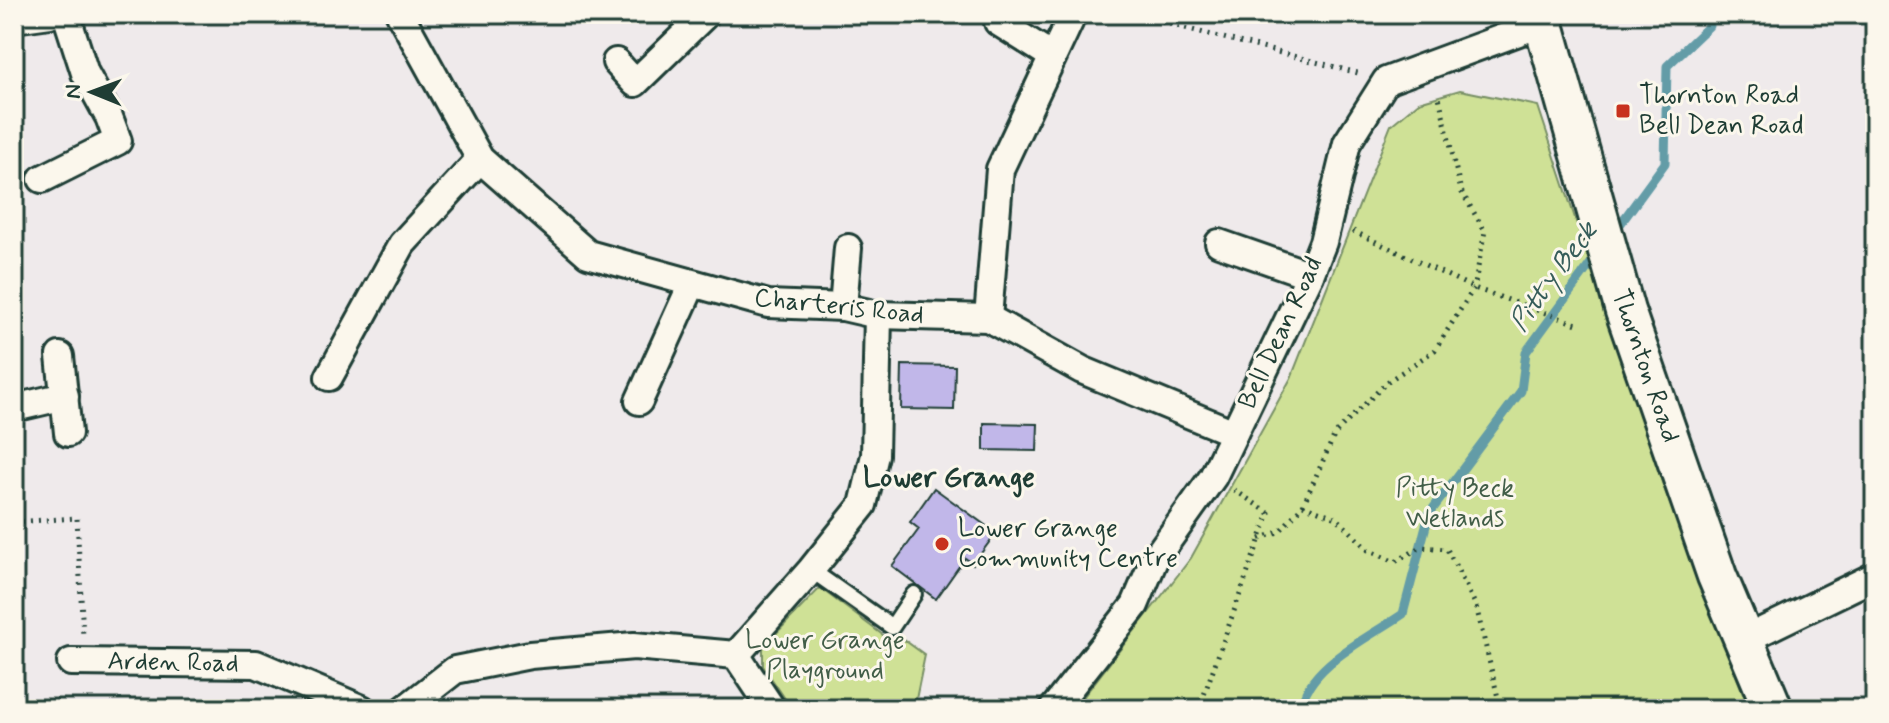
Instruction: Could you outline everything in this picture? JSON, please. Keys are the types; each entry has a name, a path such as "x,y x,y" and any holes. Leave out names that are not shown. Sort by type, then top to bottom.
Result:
{"main road":[{"name":"Thornton Road","path":"1542,19 1625,311 1717,576 1773,709"}],"street":[{"path":"14,19 50,14"},
{"path":"42,179 118,141 85,73 66,14"},
{"name":"Charteris Road","path":"400,14 480,159 588,254 768,304 843,307 878,315 988,318 1082,370 1234,433"},
{"path":"616,62 635,83 706,14"},
{"path":"988,318 1000,169 1073,14"},
{"path":"1386,81 1542,19"},
{"path":"998,22 1052,56"},
{"name":"Bell Dean Road","path":"1053,709 1135,605 1154,560 1213,477 1310,275 1323,242 1347,143 1386,81"},
{"path":"329,377 402,244 480,159"},
{"path":"1219,243 1310,275"},
{"path":"843,307 848,248"},
{"path":"639,401 692,284"},
{"path":"736,655 863,505 875,455 878,315"},
{"path":"60,356 68,433"},
{"path":"14,408 65,396"},
{"path":"1746,639 1875,576"},
{"path":"405,709 455,670 530,655 634,646 736,655"},
{"path":"736,655 772,709"},
{"name":"Arden Road","path":"78,662 256,664 362,709"}],"lane":[{"path":"811,570 892,627 914,594"}],"path":[{"path":"1131,14 1386,81"},
{"path":"1260,539 1280,531 1303,505 1335,434 1387,382 1435,350 1474,288 1485,231 1461,191 1439,97"},
{"path":"1348,229 1474,288 1577,324"},
{"path":"1199,709 1269,513 1213,477"},
{"path":"1303,505 1337,518 1368,550 1395,562 1421,547 1447,549 1476,606 1500,706 1506,709"},
{"path":"14,522 77,518 78,662"}],"green space":[{"name":"Pitty Beck Wetlands","path":"1460,90 1538,106 1664,488 1749,709 1074,709 1191,558 1291,378 1391,125 1419,102"},
{"name":"Lower Grange Playground","path":"820,588 895,644 900,637 925,655 914,709 792,709 763,666 763,647"}],"building":[{"path":"902,365 955,366 954,410 901,409"},
{"path":"984,423 1038,424 1037,451 984,450"},
{"name":"Lower Grange Community Centre","path":"934,488 996,533 973,564 965,558 936,599 892,566 919,529 910,522"}],"waterway":[{"name":"Pitty Beck","path":"1613,234 1665,163 1667,66 1709,26 1709,14"},
{"name":"Pitty Beck","path":"1301,709 1314,679 1327,666 1403,614 1429,514 1521,391 1526,352 1597,255"}],"place":[{"name":"Thornton Road Bell Dean Road","path":"1623,111"},
{"name":"Lower Grange Community Centre","path":"942,544"}],"district":[{"name":"Lower Grange","path":"949,478"}]}
